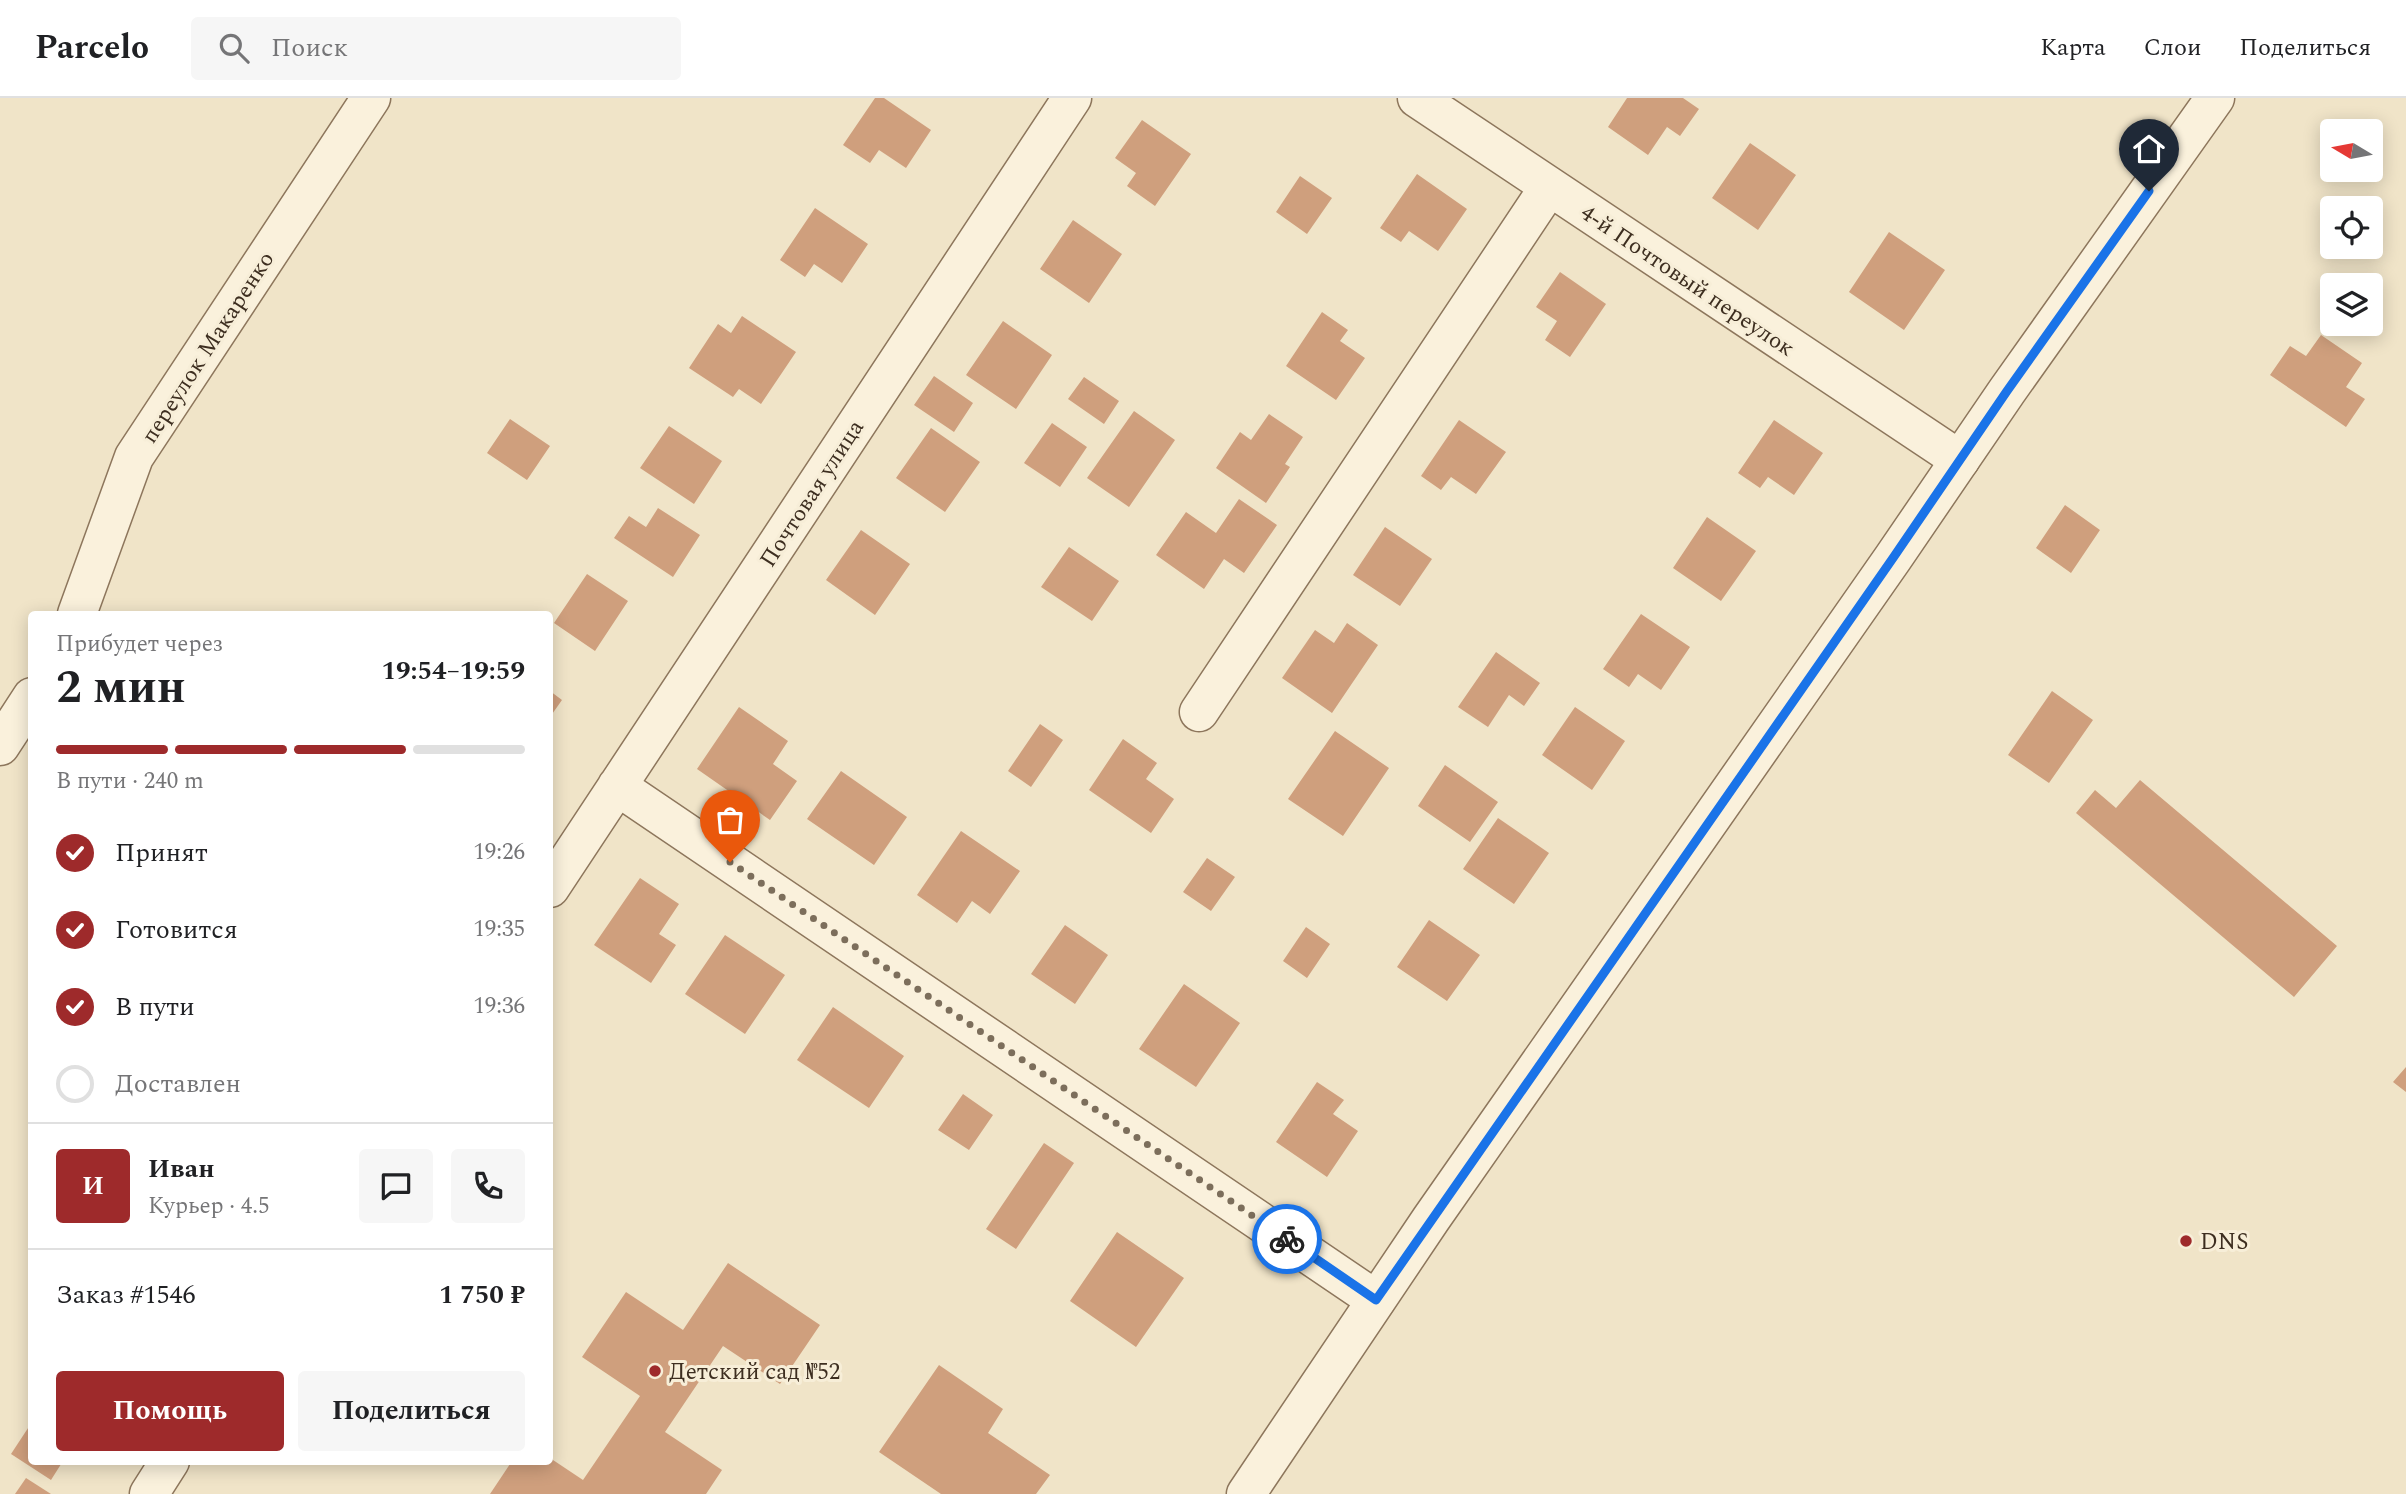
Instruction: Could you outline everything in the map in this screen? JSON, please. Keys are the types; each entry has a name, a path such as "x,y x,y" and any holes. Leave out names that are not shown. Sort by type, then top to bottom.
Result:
{"street":[{"name":"переулок Макаренко","path":"78,611 134,457 371,98"},
{"name":"Почтовая улица","path":"553,883 1072,98"},
{"name":"4-й Почтовый переулок","path":"1417,98 1960,460"},
{"path":"1246,1494 1376,1300 2007,391 2215,98"},
{"path":"1199,712 1549,187"},
{"path":"0,746 28,703"},
{"path":"617,786 1376,1300"},
{"path":"149,1494 167,1465"}],"building":[{"path":"875,98 884,98 931,130 906,168 879,150 870,163 843,145"},
{"path":"1627,98 1683,98 1699,109 1680,136 1667,127 1648,155 1608,127"},
{"path":"1142,120 1191,154 1155,206 1127,186 1136,173 1115,158"},
{"path":"1750,143 1796,175 1758,230 1712,198"},
{"path":"1417,174 1467,209 1438,251 1409,231 1401,242 1380,228"},
{"path":"1300,176 1332,198 1307,234 1276,212"},
{"path":"815,208 868,244 842,283 814,264 805,277 780,260"},
{"path":"1073,220 1122,254 1089,303 1040,269"},
{"path":"1889,232 1945,270 1904,330 1849,292"},
{"path":"1560,272 1606,304 1570,357 1545,340 1557,321 1536,307"},
{"path":"1322,312 1348,330 1340,341 1365,358 1336,400 1286,366"},
{"path":"742,316 796,352 761,404 739,389 733,397 689,368 718,324 731,333"},
{"path":"1003,321 1052,355 1016,409 966,375"},
{"path":"2322,336 2362,363 2346,387 2365,399 2346,427 2270,375 2290,346 2306,356"},
{"path":"934,376 973,403 954,432 914,405"},
{"path":"1084,377 1119,401 1104,424 1068,399"},
{"path":"1134,411 1175,440 1129,507 1087,478"},
{"path":"1269,414 1303,437 1285,464 1290,467 1266,503 1216,468 1240,432 1251,440"},
{"path":"510,419 550,446 527,480 487,453"},
{"path":"1459,420 1506,452 1476,494 1451,477 1441,490 1421,476"},
{"path":"1774,420 1823,453 1794,495 1768,477 1760,488 1738,473"},
{"path":"1052,423 1087,447 1060,487 1024,463"},
{"path":"669,426 722,461 694,504 640,468"},
{"path":"931,428 980,462 945,512 896,478"},
{"path":"1239,499 1277,525 1244,573 1224,559 1204,589 1156,555 1186,512 1216,533"},
{"path":"2065,505 2100,530 2071,573 2036,548"},
{"path":"658,508 700,535 673,577 614,538 629,516 646,527"},
{"path":"1707,517 1756,551 1721,601 1673,568"},
{"path":"1385,527 1432,559 1400,606 1353,575"},
{"path":"861,530 910,564 875,615 826,580"},
{"path":"1069,547 1119,581 1092,621 1041,587"},
{"path":"587,574 628,601 595,651 554,623"},
{"path":"1641,614 1690,647 1661,690 1638,674 1629,687 1603,669"},
{"path":"1347,623 1378,645 1332,713 1282,678 1315,630 1334,643"},
{"path":"1496,652 1540,683 1524,706 1509,695 1488,727 1458,707"},
{"path":"2052,691 2093,720 2049,783 2008,755"},
{"path":"553,693 562,700 553,713"},
{"path":"739,707 788,741 773,764 797,781 770,820 697,769"},
{"path":"1575,707 1625,741 1592,790 1542,755"},
{"path":"1040,724 1063,740 1031,787 1008,771"},
{"path":"1335,731 1389,768 1343,836 1288,799"},
{"path":"1123,739 1157,763 1146,779 1174,799 1151,833 1089,790"},
{"path":"1445,765 1498,802 1470,842 1418,806"},
{"path":"841,771 907,817 874,865 807,819"},
{"path":"2140,780 2337,946 2294,997 2076,813 2095,790 2116,808"},
{"path":"1498,818 1549,853 1514,904 1463,869"},
{"path":"961,831 1020,871 990,914 972,901 957,923 917,895"},
{"path":"1207,858 1235,877 1211,911 1183,892"},
{"path":"640,878 679,904 659,934 676,945 651,983 594,945"},
{"path":"1429,920 1480,955 1447,1001 1397,967"},
{"path":"1065,925 1108,955 1075,1004 1031,974"},
{"path":"1306,927 1330,944 1307,978 1283,961"},
{"path":"725,935 785,975 745,1034 685,994"},
{"path":"1184,984 1240,1023 1196,1087 1139,1049"},
{"path":"833,1007 904,1056 869,1108 797,1060"},
{"path":"2406,1067 2406,1092 2393,1082"},
{"path":"1317,1082 1344,1100 1333,1114 1358,1131 1327,1177 1276,1142"},
{"path":"963,1094 993,1115 969,1150 938,1130"},
{"path":"1044,1143 1074,1163 1016,1249 986,1229"},
{"path":"1117,1232 1184,1278 1136,1347 1070,1301"},
{"name":"Детский сад №52","path":"728,1263 820,1325 780,1384 723,1346 665,1432 722,1470 706,1494 490,1494 509,1465 553,1465 553,1460 583,1480 640,1396 582,1357 626,1292 683,1330"},
{"path":"939,1365 1003,1409 988,1433 1050,1475 1036,1494 941,1494 879,1452"},
{"path":"28,1428 28,1465 60,1465 51,1480 11,1454"},
{"path":"26,1478 51,1494 15,1494"}],"way so far":[{"path":"730,862 1287,1239"}],"place":[{"name":"DNS","path":"2186,1241"},
{"name":"Детский сад №52","path":"655,1371"}],"route":[{"path":"1287,1239 1376,1300 2007,391 2149,191"}]}
